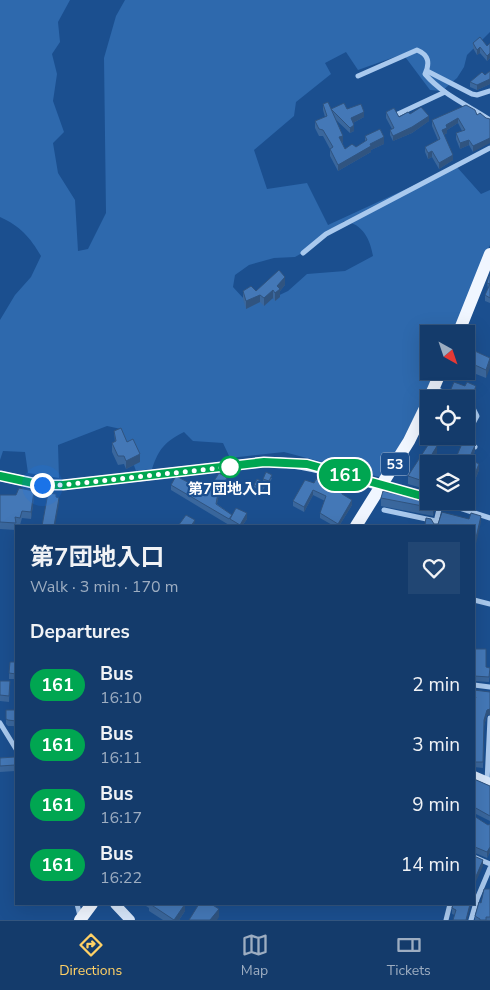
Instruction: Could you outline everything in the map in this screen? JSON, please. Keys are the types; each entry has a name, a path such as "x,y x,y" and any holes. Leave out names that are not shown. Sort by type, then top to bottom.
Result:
{"main road":[{"path":"462,325 490,254"},
{"name":"53","path":"357,525 420,428"},
{"path":"80,920 91,905"}],"street":[{"path":"358,76 417,50 427,57 429,61 425,74 445,92 490,120"},
{"path":"427,71 472,94 477,95 490,90"},
{"path":"398,114 445,92"},
{"path":"459,108 466,105"},
{"path":"303,254 326,234 490,148"},
{"path":"0,476 42,485 63,485 264,462 284,462 307,464 420,496"},
{"path":"384,510 435,524 438,510"},
{"path":"465,510 490,518"},
{"path":"475,600 490,604"},
{"path":"475,685 490,687"},
{"path":"475,776 489,783 490,718"},
{"path":"0,723 15,747"},
{"path":"475,858 490,866 475,898"},
{"path":"482,885 490,887"},
{"path":"77,905 80,920"},
{"path":"116,905 130,920"},
{"path":"446,920 450,905"},
{"path":"471,920 474,905"}],"shaded area":[{"path":"0,0 70,0 58,22 60,42 52,54 57,74 53,101 64,132 53,143 58,173 75,200 78,251 88,249 106,213 104,58 116,16 125,0 490,0 490,32 467,55 464,67 457,78 442,91 430,90 403,54 358,70 346,52 325,63 331,74 296,102 294,116 254,150 267,189 307,183 328,225 456,166 481,194 490,190 490,245 458,325 420,325 420,380 433,380 428,390 420,390 420,406 383,478 284,452 230,458 223,443 193,441 184,432 164,446 157,456 152,469 136,471 121,429 107,426 58,445 59,478 28,473 25,452 3,451 0,460 0,320 15,295 31,277 41,256 33,243 13,224 0,217","holes":["344,221 356,225 368,238 373,256 345,271 307,274 288,291 269,300 244,299 233,287 235,275 249,265 274,258 295,257 311,248"]}],"building":[{"path":"480,37 487,46 490,43 490,53 487,56 480,47 477,50 473,43"},
{"path":"490,71 490,79 477,85 470,82 482,72 485,75"},
{"path":"328,102 343,136 339,137 345,149 352,144 356,147 367,140 365,136 380,129 384,137 338,165 330,149 333,147 315,121 327,116 323,104"},
{"path":"344,103 347,109 361,104 364,112 351,118 354,125 350,128 331,109"},
{"path":"466,105 475,110 477,115 480,113 490,119 490,138 473,146 469,140 460,143 456,133 465,130 458,118 446,125 447,128 442,130 453,155 439,163 432,151 428,153 425,147 440,139 432,120"},
{"path":"421,107 429,116 393,136 390,130 394,128 386,112 394,108 399,117 408,112 410,114"},
{"path":"279,270 285,277 277,286 280,289 275,293 273,290 264,298 260,295 246,301 243,291 251,286 256,291"},
{"path":"490,284 490,298 485,295"},
{"path":"475,351 490,358 486,370 475,365"},
{"path":"454,382 465,386 467,382 476,386 474,390 451,389"},
{"path":"121,428 127,442 133,439 140,454 126,461 124,456 118,456 112,443 116,441 114,431"},
{"path":"428,445 437,446 432,455 422,455"},
{"path":"461,445 475,445 471,455 457,455"},
{"path":"420,457 420,480 408,476"},
{"path":"475,462 479,464 475,474"},
{"path":"266,472 272,475 269,481 263,479"},
{"path":"219,473 227,478 218,493 216,504 232,515 229,519 171,485 176,476 207,492"},
{"path":"257,479 265,483 262,489 254,485"},
{"path":"316,479 326,484 329,479 341,486 342,494 352,500 338,524 320,513 326,496 313,490 304,507 293,501 305,480 314,483"},
{"path":"19,488 34,491 31,512 22,511 20,518 15,517 16,523 0,522 0,495 16,495"},
{"path":"383,491 420,500 420,506 381,498"},
{"path":"48,493 56,494 56,497 59,498 54,525 42,525"},
{"path":"236,508 247,513 240,525 230,519"},
{"path":"442,512 469,519 471,513 481,516 475,542 475,525 428,525 425,524 426,518 431,519 434,524 438,524"},
{"path":"186,515 195,520 192,525 179,525"},
{"path":"475,649 486,649 486,667 490,668 489,677 475,676"},
{"path":"10,662 15,662 15,674 9,673"},
{"path":"0,681 10,681 9,696 0,695"},
{"path":"475,690 490,692 490,709 487,710 484,720 483,762 475,762"},
{"path":"6,710 15,710 15,721 6,719"},
{"path":"15,757 15,765 0,766 0,758"},
{"path":"475,779 490,786 490,816 475,808"},
{"path":"475,817 488,825 490,824 490,847 487,852 475,847"},
{"path":"475,856 483,860 475,879"},
{"path":"484,889 490,889 490,917 486,917 486,920 480,920 475,916 479,902 481,903"},
{"path":"152,905 184,905 174,920"},
{"path":"198,905 213,905 219,909 210,920 189,920"},
{"path":"453,905 470,905 466,920 453,920 456,910 452,908"}],"bus line":[{"name":"161","path":"0,476 42,485 63,485 208,470 264,462 284,462 307,464 381,486 420,494"}],"place":[{"name":"第7団地入口","path":"230,467"}],"route":[{"path":"42,485 63,485 237,466 230,467"}]}
